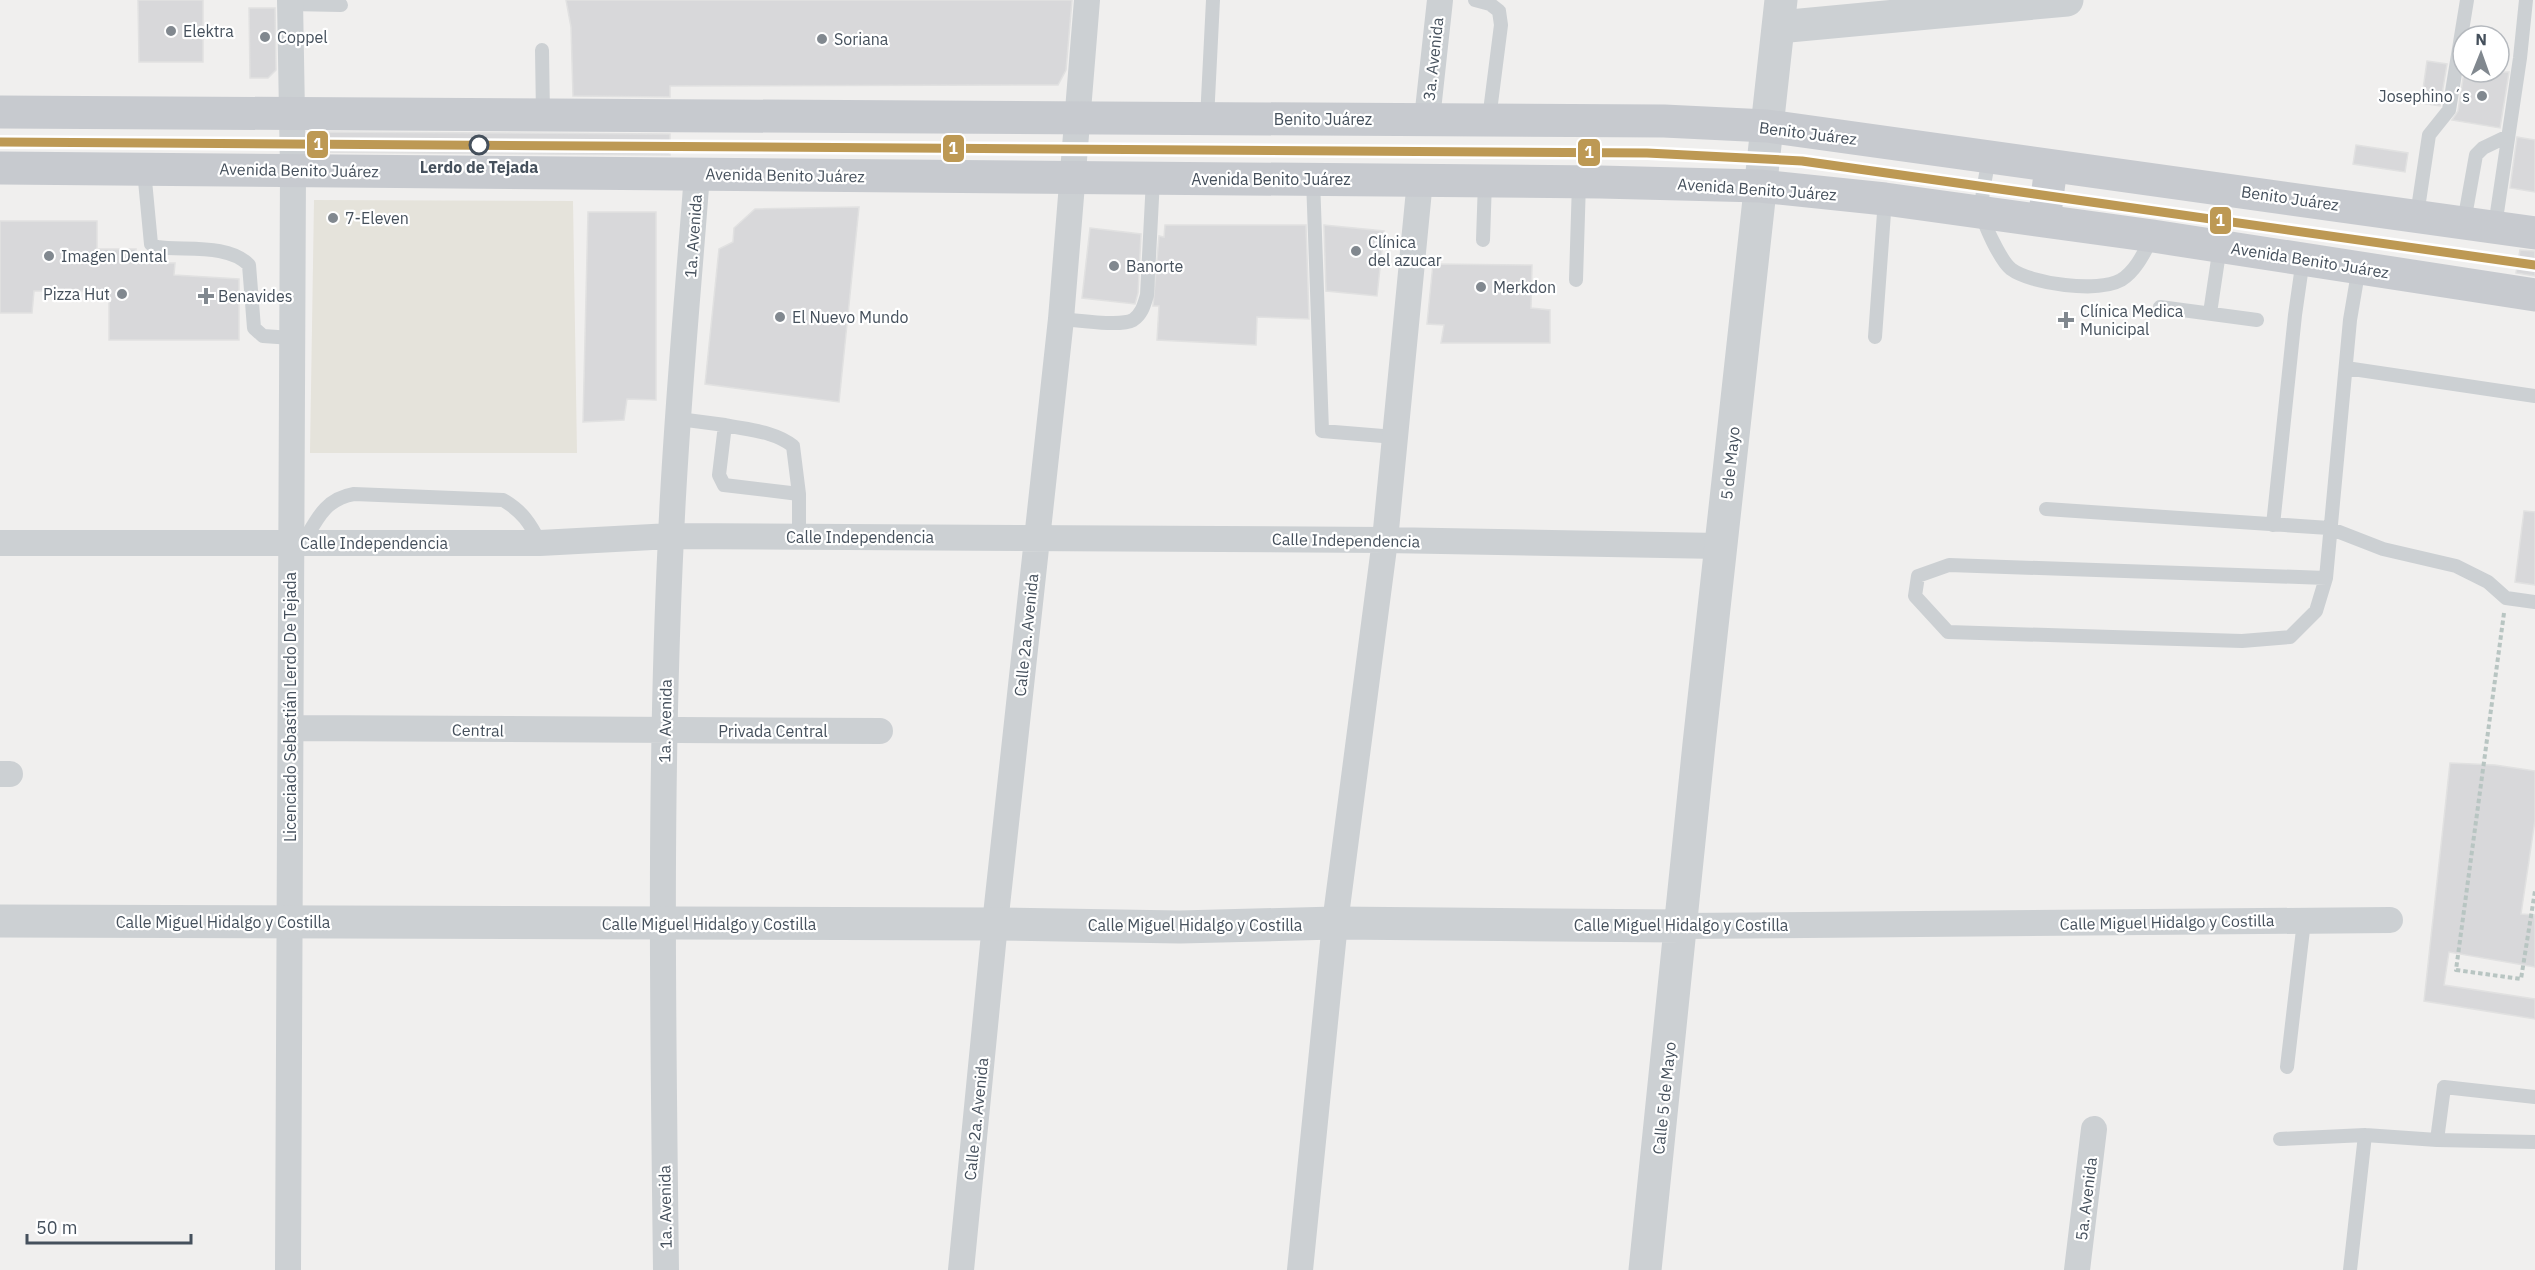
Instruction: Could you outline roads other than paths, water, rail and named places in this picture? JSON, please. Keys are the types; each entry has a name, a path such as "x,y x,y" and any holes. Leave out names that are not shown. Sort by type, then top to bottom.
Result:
{"main road":[{"path":"0,112 1075,118"},
{"name":"Benito Juárez","path":"1075,118 1664,121 1767,126 2535,232"},
{"path":"2044,221 2051,166"},
{"name":"Avenida Benito Juárez","path":"0,168 1420,180 1760,186 1885,199 2153,236 2535,295"}],"street":[{"name":"Calle 2a. Avenida","path":"961,1270 995,924 1061,319 1075,118 1087,0"},
{"name":"3a. Avenida","path":"1427,119 1440,0"},
{"path":"1779,14 2067,0"},
{"name":"Licenciado Sebastián Lerdo De Tejada","path":"288,1270 288,923 297,543 292,338 293,171 290,2"},
{"name":"5 de Mayo","path":"1681,926 1720,546 1779,14"},
{"name":"1a. Avenida","path":"666,1270 662,924 665,732 671,536 697,174"},
{"path":"1300,1270 1335,923 1384,540 1420,180"},
{"name":"Calle Independencia","path":"0,543 540,543 671,536 1384,540 1720,546"},
{"name":"Central","path":"291,728 665,732"},
{"name":"Privada Central","path":"665,732 880,731"},
{"name":"Calle Miguel Hidalgo y Costilla","path":"0,921 995,924 1180,927 1335,923 1681,926 2390,920"},
{"name":"Calle 5 de Mayo","path":"1645,1270 1681,926"},
{"name":"5a. Avenida","path":"2077,1270 2094,1129"}],"lane":[{"path":"1207,119 1213,0"},
{"path":"1475,0 1490,4 1499,12 1501,25 1489,119"},
{"path":"2417,215 2429,135 2449,110 2468,0"},
{"path":"2479,224 2508,136 2526,0"},
{"path":"290,2 341,5"},
{"path":"542,50 543,115"},
{"path":"2479,224 2476,155 2483,148 2508,136"},
{"path":"1989,158 1982,213 2000,256 2008,267 2021,275 2090,287 2109,286 2124,278 2139,261 2153,236"},
{"path":"144,168 152,244 157,247 210,251 242,258 249,265 254,327 262,336 292,338"},
{"path":"1061,319 1118,323 1132,321 1142,311 1147,295 1153,179"},
{"path":"1313,180 1323,430 1395,436"},
{"path":"1483,240 1485,181"},
{"path":"1576,280 1579,182"},
{"path":"1875,337 1885,199"},
{"path":"2210,313 2220,246"},
{"path":"2273,525 2303,259"},
{"path":"2326,578 1949,565 1918,576 1915,596 1948,632 2242,642 2290,637 2316,611 2326,578 2329,528 2359,267"},
{"path":"2160,307 2257,320"},
{"path":"2346,368 2535,396"},
{"path":"679,419 768,434 784,439 793,446 799,494 799,537"},
{"path":"725,425 719,475 724,485 799,494"},
{"path":"297,543 327,503 340,496 354,494 503,500 517,508 530,521 540,543"},
{"path":"2046,509 2329,528 2383,549 2456,566 2488,582 2506,598 2535,602"},
{"path":"2287,1067 2304,921"},
{"path":"2437,1140 2444,1087 2535,1096"},
{"path":"2350,1270 2365,1135"},
{"path":"2280,1139 2365,1135 2437,1140 2535,1142"}],"place":[{"name":"Elektra","path":"171,31"},
{"name":"Coppel","path":"265,37"},
{"name":"Soriana","path":"822,39"},
{"name":"Josephino´s","path":"2482,96"},
{"name":"Lerdo de Tejada","path":"479,145"},
{"name":"7-Eleven","path":"333,218"},
{"name":"Clínica del azucar","path":"1356,251"},
{"name":"Imagen Dental","path":"49,256"},
{"name":"Banorte","path":"1114,266"},
{"name":"Merkdon","path":"1481,287"},
{"name":"Pizza Hut","path":"122,294"},
{"name":"Benavides","path":"206,296"},
{"name":"El Nuevo Mundo","path":"780,317"},
{"name":"Clínica Medica Municipal","path":"2066,320"}]}
